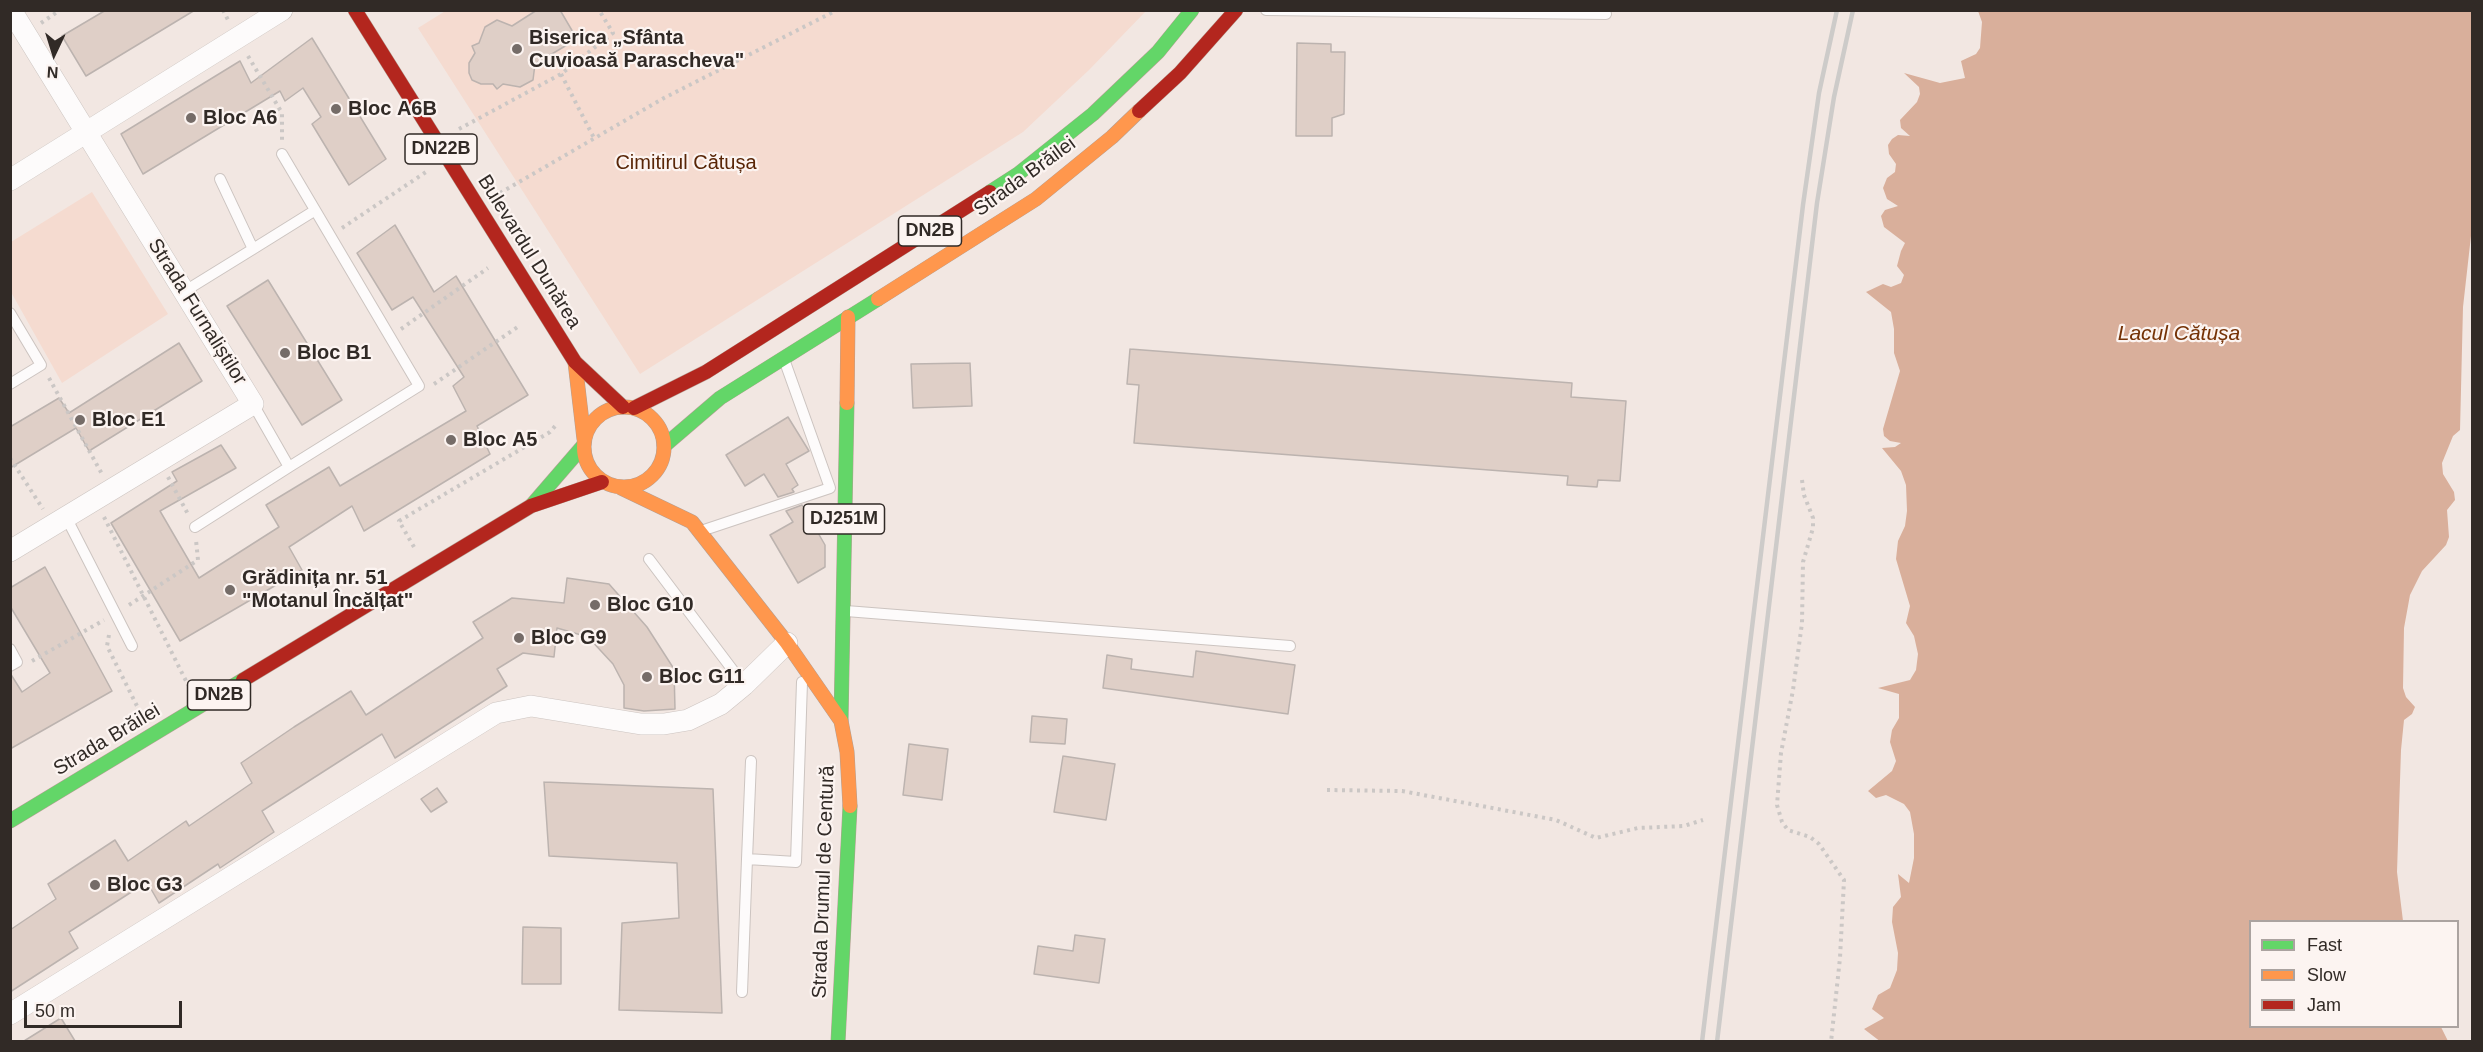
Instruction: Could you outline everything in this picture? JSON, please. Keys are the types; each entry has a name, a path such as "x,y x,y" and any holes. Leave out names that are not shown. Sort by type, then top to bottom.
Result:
{"main road":[{"name":"Bulevardul Dunărea","path":"355,10 575,362 629,408"},
{"name":"Strada Brăilei","path":"531,506 584,443 589,426 598,416 610,409 629,408 706,372 1018,174 1094,114 1158,52 1192,10"},
{"name":"Strada Brăilei","path":"621,488 639,485 654,475 664,453 720,398 1036,199 1112,137 1180,73 1236,10"},
{"name":"DJ251M","path":"841,721 848,317"},
{"name":"Bulevardul Dunărea","path":"575,362 584,443"},
{"path":"629,408 646,413 662,433 664,453 671,476"},
{"path":"584,443 585,460 591,472 602,482 621,488"},
{"name":"Strada Brăilei","path":"10,821 531,506 602,482"},
{"name":"Strada Drumul de Centură","path":"621,488 696,526"},
{"name":"Strada Drumul de Centură","path":"683,503 696,526 787,643 841,721 848,752 851,795 838,1041"}],"street":[{"name":"Strada Furnaliștilor","path":"10,551 253,404 11,10"},
{"path":"10,180 282,10"},
{"path":"10,1014 496,713 531,706 641,724 664,724 688,720 721,704 787,643"}],"lane":[{"path":"1266,10 1606,14"},
{"path":"195,527 418,386 282,154"},
{"path":"220,180 254,249"},
{"path":"185,291 314,211"},
{"path":"10,313 41,365 10,384"},
{"path":"783,357 830,488"},
{"path":"253,404 289,467"},
{"path":"696,526 830,488 845,493"},
{"path":"60,521 132,646"},
{"path":"650,559 744,685"},
{"path":"843,610 1290,646"},
{"path":"10,650 14,664"},
{"path":"747,859 796,862 803,666"},
{"path":"742,992 751,761"}],"path":[{"path":"223,10 282,112 282,154"},
{"path":"436,141 561,74 613,33 599,10"},
{"path":"478,206 664,98 837,10"},
{"path":"561,74 595,140"},
{"path":"329,237 447,158"},
{"path":"389,337 508,253"},
{"path":"514,318 525,336"},
{"path":"418,386 434,384 519,326"},
{"path":"41,365 103,495 143,597 199,707"},
{"path":"416,550 399,522 550,432 561,420"},
{"path":"10,458 60,521"},
{"path":"14,664 31,662 143,597 198,560 195,527 159,461"},
{"path":"1802,480 1813,528 1803,562 1802,623 1777,786 1777,805 1782,822 1788,830 1810,837 1819,844 1844,880 1840,958 1831,1041"},
{"path":"114,614 107,646 152,735"},
{"path":"1327,790 1402,791 1556,820 1596,838 1638,828 1684,826 1703,820"}],"green space":[{"name":"Cimitirul Cătușa","path":"447,10 1146,11 1089,70 1023,132 640,374 418,28"},
{"path":"92,192 168,314 62,383 11,292 11,242"}],"water":[{"name":"Lacul Cătușa","path":"1978,11 2472,11 2472,227 2463,307 2460,430 2453,436 2442,463 2443,474 2454,492 2455,500 2447,510 2449,537 2446,545 2422,571 2410,595 2404,628 2403,688 2406,697 2415,707 2412,714 2404,720 2401,750 2397,872 2403,920 2249,920 2249,1028 2442,1028 2448,1041 1881,1042 1864,1029 1884,1018 1872,1009 1878,995 1890,988 1897,970 1898,953 1892,922 1893,907 1901,897 1898,874 1909,883 1914,858 1914,834 1910,812 1904,804 1886,795 1876,798 1868,791 1892,771 1896,761 1890,742 1892,730 1899,718 1899,694 1878,688 1910,680 1916,670 1918,654 1914,636 1906,623 1910,606 1896,559 1898,541 1905,526 1906,485 1901,471 1882,448 1895,447 1901,443 1890,441 1884,436 1883,429 1900,371 1894,353 1894,329 1891,312 1866,292 1883,284 1891,287 1901,283 1904,275 1897,266 1905,243 1884,227 1881,216 1885,210 1898,206 1887,199 1883,188 1887,178 1895,172 1896,164 1889,154 1888,145 1898,135 1910,136 1901,128 1900,120 1917,102 1920,94 1919,87 1904,73 1940,83 1965,78 1961,61 1976,54 1980,48 1982,22"}],"building":[{"path":"106,10 195,10 86,76 62,36"},
{"name":"Biserica „Sfânta Cuvioasă Parascheva\"","path":"537,10 560,10 577,39 535,64 533,80 520,87 503,84 497,89 493,84 481,84 472,80 469,63 475,53 472,46 479,43 485,27 497,20 512,26"},
{"path":"312,38 386,159 349,185 312,124 321,117 303,88 285,101 280,91 143,174 121,134 240,61 251,83"},
{"path":"1297,43 1331,44 1331,52 1345,52 1344,114 1332,118 1332,136 1296,136"},
{"name":"Bloc A5","path":"395,225 434,292 456,276 528,395 477,426 490,454 364,531 352,506 289,547 302,570 180,641 111,523 177,481 172,472 221,445 236,468 160,511 199,578 279,527 266,505 329,467 340,486 466,411 453,386 464,377 413,297 392,310 357,253"},
{"name":"Bloc B1","path":"268,280 342,400 302,425 227,306"},
{"name":"Bloc E1","path":"179,343 202,381 89,451 76,428 10,468 10,427 59,398 69,413"},
{"path":"1130,349 1572,383 1571,397 1626,401 1620,481 1598,480 1597,487 1567,485 1568,476 1134,443 1139,385 1127,384"},
{"path":"970,363 972,406 913,408 911,364"},
{"path":"788,417 809,451 786,464 798,485 792,489 794,492 778,497 764,474 745,486 726,455"},
{"path":"802,505 825,545 825,567 798,583 770,535 793,522 786,511"},
{"path":"45,567 112,691 10,749 10,673 22,692 50,673 10,606 10,588"},
{"path":"567,578 609,584 647,627 674,669 675,709 644,711 624,708 624,685 613,664 588,637 557,628 554,657 523,653 497,669 507,686 395,758 382,734 262,811 274,832 220,868 218,864 159,903 147,882 69,932 78,948 10,992 10,930 56,899 48,884 115,840 128,861 186,821 189,826 252,783 241,763 294,727 351,691 366,715 483,638 473,622 512,598 564,603"},
{"path":"1196,651 1295,665 1288,714 1103,688 1107,655 1132,659 1131,669 1193,677"},
{"path":"1032,716 1067,719 1065,744 1030,742"},
{"path":"909,744 948,749 942,800 903,795"},
{"path":"1063,756 1115,764 1106,820 1054,812"},
{"path":"544,782 713,789 722,1013 619,1010 622,923 679,918 677,863 549,856"},
{"path":"437,788 447,802 431,812 421,799"},
{"path":"523,927 561,928 561,984 522,984"},
{"path":"1075,935 1105,939 1099,983 1034,974 1038,946 1073,951"},
{"path":"61,1018 75,1041 24,1041"}],"railway":[{"path":"1702,1042 1803,205 1819,93 1837,10"},
{"path":"1717,1042 1817,203 1834,97 1853,10"}],"traffic: fast":[{"path":"990,192 1018,174 1093,114 1158,52 1192,10"},
{"path":"664,446 720,398 878,299"},
{"path":"841,721 847,403"},
{"path":"532,505 583,446"},
{"path":"10,821 243,680"},
{"path":"838,1042 850,806"}],"traffic: slow":[{"path":"878,299 1036,199 1112,137 1139,111"},
{"path":"847,403 848,317"},
{"path":"575,362 584,439"},
{"path":"624,407 639,410 652,419 661,432 664,447 661,462 652,475 639,484 624,487 609,484 596,475 587,462 584,447 587,432 596,419 609,410 624,407"},
{"path":"621,488 692,522 787,643 841,721 847,752 850,806"}],"traffic: jam":[{"path":"355,10 575,362 623,407"},
{"path":"1139,111 1180,73 1236,10"},
{"path":"634,408 706,372 990,192"},
{"path":"243,680 531,506 602,482"}],"place":[{"name":"Biserica „Sfânta Cuvioasă Parascheva\"","path":"517,49"},
{"name":"Bloc A6B","path":"336,109"},
{"name":"Bloc A6","path":"191,118"},
{"name":"Bloc B1","path":"285,353"},
{"name":"Bloc E1","path":"80,420"},
{"name":"Bloc A5","path":"451,440"},
{"name":"Grădinița nr. 51 \"Motanul Încălțat\"","path":"230,590"},
{"name":"Bloc G10","path":"595,605"},
{"name":"Bloc G9","path":"519,638"},
{"name":"Bloc G11","path":"647,677"},
{"name":"Bloc G3","path":"95,885"}]}
